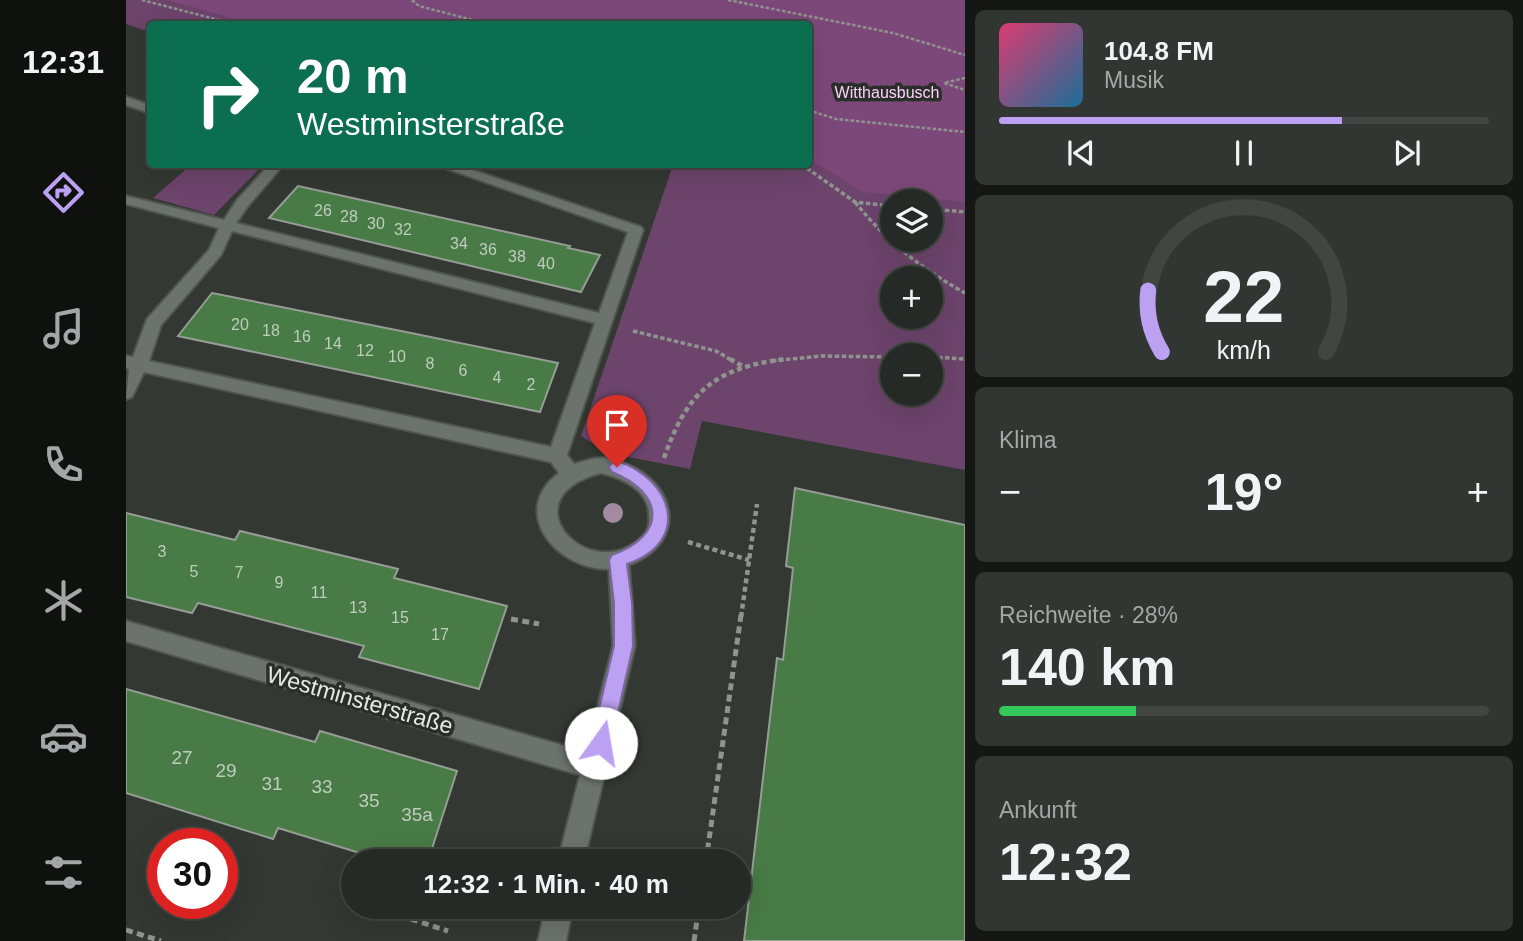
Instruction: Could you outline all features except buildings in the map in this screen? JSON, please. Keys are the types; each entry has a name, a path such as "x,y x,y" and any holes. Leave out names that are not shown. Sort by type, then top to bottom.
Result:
{"street":[{"path":"126,101 147,108"},
{"path":"126,392 133,364 153,323 216,252 227,226 242,203 274,168"},
{"path":"452,168 636,230 556,456"},
{"path":"126,200 606,320"},
{"path":"133,364 556,456 570,473"},
{"path":"584,467 617,467 645,482 660,506 660,520 657,533 641,550 618,560 599,561 565,548 553,535 547,521 546,507 550,493 570,473 584,467"},
{"path":"574,849 624,646 618,560"},
{"name":"Westminsterstraße","path":"126,631 595,767"},
{"path":"552,941 557,919"}],"path":[{"path":"142,0 222,21"},
{"path":"412,0 419,6 476,21"},
{"path":"728,0 893,33 965,55"},
{"path":"965,78 944,83 965,90"},
{"path":"812,111 836,119 965,131"},
{"path":"807,168 855,202 873,226 898,250 965,293"},
{"path":"855,202 880,205"},
{"path":"943,210 965,212"},
{"path":"606,320 616,326 716,351 745,367"},
{"path":"645,482 660,470 671,436 694,398 707,385 745,367 803,358 880,356"},
{"path":"943,358 965,359"},
{"path":"708,849 757,503"},
{"path":"657,533 749,559"},
{"path":"511,619 539,624"},
{"path":"411,919 448,931"},
{"path":"694,941 697,919"},
{"path":"126,930 161,941"}],"green space":[{"path":"126,0 965,0 965,470 702,421 690,469 608,453 581,436 672,168 812,168 812,21 147,21 147,31 126,24"},
{"name":"Witthausbusch","path":"167,0 965,0 965,202 943,200 943,189 880,189 880,194 863,192 812,161 812,21 242,21"},
{"path":"188,168 260,168 214,215 153,198"}],"route":[{"path":"601,743 624,646 618,560 635,554 648,545 657,533 660,520 660,506 654,493 645,482 617,467"}]}
